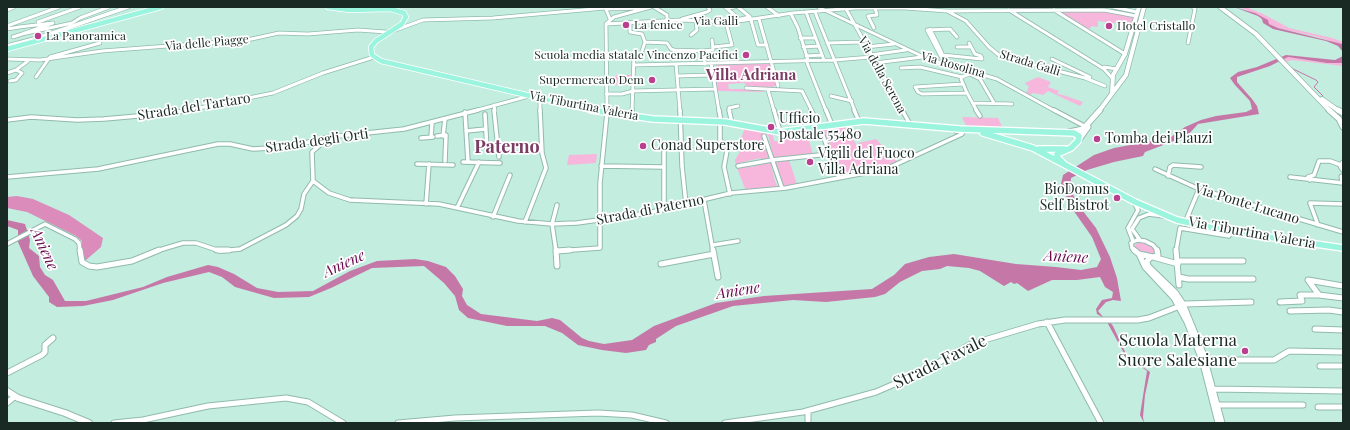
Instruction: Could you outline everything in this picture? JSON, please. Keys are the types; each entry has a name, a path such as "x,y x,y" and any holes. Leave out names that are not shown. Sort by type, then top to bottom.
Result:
{"main road":[{"path":"7,49 161,7"},
{"path":"328,7 341,10 388,8 402,11 406,15 406,19 372,45 370,51 374,57"},
{"path":"1112,93 1113,79 1126,54 1139,7"},
{"path":"1062,163 1057,155 1059,152 1071,148 1078,141 1127,72 1144,7"},
{"path":"1220,7 1248,26 1339,119 1343,127"},
{"name":"Via Tiburtina Valeria","path":"374,57 384,62 411,69 606,113 720,124 732,123 780,132 818,128 859,121 984,131 1069,132"},
{"path":"1117,69 1127,72"},
{"path":"1113,79 1121,81"},
{"path":"1305,85 1343,113"},
{"path":"1069,132 1079,131 1090,123"},
{"name":"Via Tiburtina Valeria","path":"984,131 1033,148 1131,199 1168,216 1215,229 1343,248"},
{"path":"1069,132 1077,134 1078,141"},
{"path":"1033,148 1045,150 1071,148"}],"street":[{"path":"7,10 14,7"},
{"path":"7,26 60,7"},
{"path":"64,13 73,7"},
{"path":"19,27 80,7"},
{"path":"40,37 72,25 72,23 76,20 109,7"},
{"path":"7,45 40,37 128,7"},
{"path":"388,32 396,32 423,20 493,18 605,8 650,7"},
{"path":"557,251 600,248 599,221 601,166 607,109 606,24 610,19 650,7"},
{"path":"654,7 667,15 668,21"},
{"path":"678,20 708,12 710,10 708,7"},
{"path":"726,8 735,7"},
{"path":"726,8 738,19 748,16 738,7"},
{"path":"768,7 779,16"},
{"name":"Via Rosolina","path":"818,7 923,57 992,77 1086,127"},
{"path":"1113,7 1137,14"},
{"path":"1188,43 1194,9 1193,7"},
{"path":"605,8 610,19"},
{"path":"874,28 868,16 877,15 875,8"},
{"name":"Strada Galli","path":"825,11 875,8 914,8 947,11 966,21 989,47 1000,56 1085,78 1105,86"},
{"path":"947,11 1104,8 1137,14"},
{"name":"Via della Serena","path":"846,9 874,63 910,124"},
{"path":"1008,10 1098,65 1113,79"},
{"path":"1054,10 1126,54"},
{"name":"Via Galli","path":"606,24 630,24 678,20 726,23 738,19 751,20 806,12 825,11"},
{"path":"806,12 824,60"},
{"path":"815,12 859,121"},
{"path":"791,14 832,125"},
{"path":"759,19 778,86"},
{"path":"751,20 758,45 767,45"},
{"path":"692,35 692,33 697,30 696,22"},
{"path":"7,29 53,23 13,37"},
{"path":"22,34 72,23"},
{"path":"645,42 667,43 674,50 713,50 713,47 732,45 726,23"},
{"path":"630,24 630,32 642,34 645,42 642,51"},
{"path":"945,64 930,29 951,30 957,37"},
{"name":"Via delle Piagge","path":"7,59 29,61 47,60 102,51 248,40 279,33 308,34 358,30 388,32"},
{"path":"800,38 816,38"},
{"path":"712,40 713,47"},
{"path":"827,43 863,42"},
{"path":"36,76 47,60 54,56 100,43"},
{"path":"942,56 982,59 981,56 975,54 969,43"},
{"path":"866,47 894,44"},
{"path":"804,47 819,46"},
{"path":"957,47 971,47"},
{"path":"634,65 834,60 907,50"},
{"path":"702,51 705,64"},
{"path":"632,116 634,55"},
{"path":"806,56 822,55"},
{"name":"Strada del Tartaro","path":"7,120 31,117 77,120 104,119 172,113 273,93 324,73 374,57"},
{"path":"874,63 923,57"},
{"path":"1052,59 1105,86 1112,87"},
{"path":"7,73 16,70 29,61"},
{"path":"711,63 720,124 720,141 728,145 724,168 730,194"},
{"path":"676,64 681,120 682,166 686,204"},
{"path":"1098,65 1109,69 1117,69"},
{"path":"902,68 919,66 961,77 974,72"},
{"path":"10,82 16,80 22,73 16,70"},
{"path":"970,74 980,79 994,104"},
{"path":"677,76 712,75"},
{"path":"955,76 980,116"},
{"path":"961,77 961,84"},
{"path":"961,84 915,87 918,92 922,94 967,93"},
{"path":"770,90 778,86 789,90"},
{"path":"746,88 802,90 815,117 811,119 818,128 839,178"},
{"path":"606,94 622,94 633,90 714,89"},
{"path":"770,90 780,132"},
{"name":"Strada degli Orti","path":"7,177 98,168 219,144 254,149 268,149 332,137 401,130 530,96"},
{"path":"831,96 852,101"},
{"path":"526,222 546,168 542,153 540,98"},
{"path":"973,103 1012,104"},
{"path":"494,105 499,157"},
{"path":"732,123 729,108 738,106"},
{"path":"465,112 468,162"},
{"path":"485,114 487,150"},
{"path":"443,136 445,119"},
{"path":"432,122 434,137"},
{"name":"Strada di Paterno","path":"313,181 326,192 344,199 426,204 457,208 493,217 526,222 552,224 599,221 664,210 730,194 782,188 886,169 962,134 961,132 946,130 944,127"},
{"path":"466,132 486,130"},
{"path":"421,138 446,135 445,161"},
{"path":"764,136 782,188"},
{"path":"7,244 45,224 77,240 80,245 82,262 91,266 106,267 125,263 183,242 198,244 219,251 232,251 253,244 293,221 299,213 304,194 313,181 312,152 318,145 332,137"},
{"path":"664,152 664,210"},
{"path":"738,166 772,160 829,154"},
{"path":"1050,156 1057,155"},
{"path":"1310,180 1308,177 1314,175 1320,161 1341,165"},
{"path":"463,162 500,163"},
{"path":"457,208 479,162"},
{"path":"417,164 453,165"},
{"path":"426,204 429,164"},
{"path":"1168,176 1172,165 1201,167"},
{"path":"601,166 663,167"},
{"name":"Via Ponte Lucano","path":"1155,170 1199,189 1343,232"},
{"path":"493,217 510,175"},
{"path":"1290,177 1310,180 1343,179"},
{"path":"1187,218 1199,189"},
{"path":"1131,199 1138,210 1128,228 1133,242 1131,243 1132,248 1139,254 1145,267 1181,305 1202,360 1218,423"},
{"path":"704,200 718,277"},
{"path":"1318,225 1310,203 1343,204"},
{"path":"557,205 552,224 558,266"},
{"path":"1163,259 1159,254 1158,249 1153,245 1140,240 1132,229 1139,218 1149,214 1168,216"},
{"path":"1179,286 1176,245 1180,228 1188,228 1229,236"},
{"path":"1133,242 1140,240"},
{"path":"712,245 738,241"},
{"path":"661,264 714,254"},
{"path":"1139,254 1178,262 1243,261"},
{"path":"1159,254 1147,261 1148,266 1175,292 1205,360 1214,388 1222,423"},
{"path":"1179,277 1188,279 1253,279"},
{"path":"1319,295 1308,280 1343,286"},
{"path":"1280,302 1303,301 1300,295 1319,295 1343,298"},
{"path":"1181,305 1252,302"},
{"name":"Strada Favale","path":"725,423 808,411 890,386 981,339 1047,322 1065,320 1140,320 1170,311 1181,305"},
{"path":"1290,311 1328,310 1343,312"},
{"path":"1047,322 1101,423"},
{"path":"1316,329 1343,330"},
{"path":"7,373 43,354 45,345 53,338"},
{"path":"1205,360 1274,360 1279,358 1284,353 1289,352 1343,352"},
{"path":"1320,366 1343,366"},
{"path":"1214,388 1343,391"},
{"path":"7,391 14,396 65,413 89,423"},
{"path":"7,403 14,396"},
{"path":"114,423 148,419 200,407 282,398 308,402 343,423"},
{"path":"1218,405 1303,405"},
{"path":"1318,407 1343,407"},
{"path":"808,411 808,423"},
{"path":"398,423 455,418 594,413 632,415 666,423"}],"shaded area":[{"path":"1010,7 1102,7 1098,9 1014,9"},
{"path":"1234,7 1255,13 1268,20 1269,24 1278,28 1342,44 1343,52 1338,46 1326,41 1273,29 1263,23 1262,19 1258,16"},
{"path":"1239,7 1246,7 1263,14 1289,28 1343,42 1343,45 1318,37 1278,28 1269,24 1254,13"},
{"path":"1059,11 1102,11 1134,17 1131,25 1098,21 1098,27 1092,26 1088,30"},
{"path":"1286,55 1335,60 1343,56 1343,63 1327,63 1288,57 1270,66 1237,77 1237,82 1257,106 1259,114 1198,124 1187,136 1145,152 1143,156 1114,162 1087,170 1071,178 1070,189 1079,206 1096,228 1110,257 1117,278 1121,301 1113,300 1106,302 1098,311 1104,318 1097,314 1096,309 1102,300 1112,298 1113,292 1105,287 1100,277 1077,280 1052,280 1028,291 1017,283 1014,284 1011,282 1004,286 980,271 969,268 947,266 940,269 922,271 900,282 885,294 875,297 826,302 793,300 733,306 676,326 656,339 656,342 649,345 646,350 626,353 578,345 562,333 545,326 507,326 468,318 459,310 455,296 444,283 424,266 372,268 309,297 274,298 235,287 222,277 209,272 163,283 113,300 83,306 57,307 49,302 49,297 33,276 18,242 18,230 7,226 7,220 25,224 30,240 29,248 39,256 40,267 45,275 53,280 65,301 86,301 143,287 167,277 208,265 218,267 234,274 257,288 278,292 313,291 350,271 377,261 415,259 428,261 446,267 455,276 463,289 462,296 467,305 481,314 537,321 552,318 560,320 582,338 604,344 632,340 654,326 716,303 764,296 872,289 894,275 905,264 929,257 954,254 1016,264 1081,270 1097,267 1101,259 1092,237 1071,207 1061,184 1063,175 1094,155 1114,148 1171,137 1185,127 1201,120 1216,116 1246,112 1252,109 1250,101 1230,78 1238,72 1257,67"},
{"path":"1288,57 1327,63 1343,63 1343,66 1292,60 1285,62 1279,60"},
{"path":"770,63 776,85 771,88 746,88 745,83 728,84 729,89 763,89 764,92 717,91 714,73 717,71 716,65"},
{"path":"616,75 631,75 631,85 616,85"},
{"path":"1038,77 1051,82 1048,87 1059,91 1057,94 1083,102 1080,106 1048,91 1043,95 1033,93 1030,95 1026,93 1029,87 1025,83"},
{"path":"962,117 998,118 1003,129 967,128"},
{"path":"845,125 864,158 869,158 858,143 876,139 898,162 886,168 841,176 823,129"},
{"path":"745,127 772,133 774,141 784,141 783,134 806,132 813,154 774,158 768,135 762,135 769,158 762,160 760,158 739,163 740,164 736,166 735,160 741,150 741,139"},
{"path":"597,154 596,163 567,165 569,155"},
{"path":"789,160 797,184 784,186 775,161"},
{"path":"770,161 778,187 746,191 737,168 752,167"},
{"path":"17,196 33,199 69,215 103,238 101,247 86,260 82,259 82,241 76,236 27,212 7,208 7,197"},
{"path":"1139,242 1149,245 1154,249 1155,253 1152,255 1142,254 1134,246"},
{"path":"1107,322 1110,322 1113,326 1127,356 1150,372 1145,395 1143,417 1144,423 1140,415 1147,371 1125,355"}],"waterway":[{"path":"1289,67 1316,80 1318,82 1314,87 1323,96"}],"place":[{"name":"La fenice","path":"626,25"},
{"name":"Hotel Cristallo","path":"1109,26"},
{"name":"La Panoramica","path":"38,36"},
{"name":"Scuola media statale Vincenzo Pacifici","path":"746,55"},
{"name":"Supermercato Dem","path":"652,80"},
{"name":"Ufficio postale 55480","path":"771,127"},
{"name":"Tomba dei Plauzi","path":"1097,139"},
{"name":"Conad Superstore","path":"643,146"},
{"name":"Vigili del Fuoco Villa Adriana","path":"810,162"},
{"name":"BioDomus Self Bistrot","path":"1117,198"},
{"name":"Scuola Materna Suore Salesiane","path":"1245,351"}],"district":[{"name":"Villa Adriana","path":"751,75"},
{"name":"Paterno","path":"507,147"}],"water label":[{"name":"Aniene","path":"44,249"},
{"name":"Aniene","path":"1066,257"},
{"name":"Aniene","path":"344,264"},
{"name":"Aniene","path":"738,291"}]}
